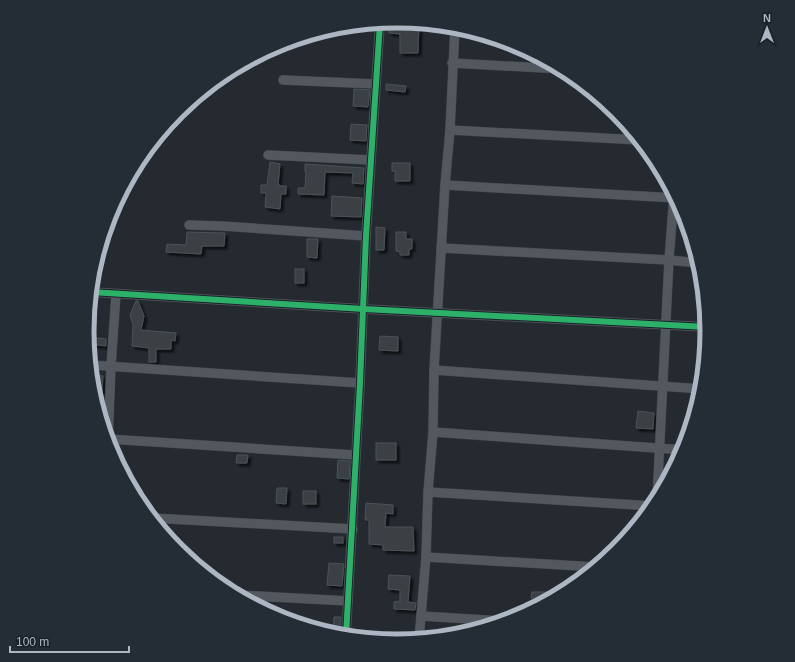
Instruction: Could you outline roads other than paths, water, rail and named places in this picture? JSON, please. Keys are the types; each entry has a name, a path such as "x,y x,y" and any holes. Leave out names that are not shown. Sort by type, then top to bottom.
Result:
{"street":[{"path":"346,629 364,309 370,160 380,29"},
{"path":"420,633 426,557 428,492 433,432 437,312 450,130 454,33"},
{"path":"452,63 548,68"},
{"path":"284,80 376,84"},
{"path":"450,130 632,140"},
{"path":"268,155 370,160"},
{"path":"445,185 668,196"},
{"path":"657,487 669,260 674,208"},
{"path":"189,225 366,236"},
{"path":"441,248 692,262"},
{"path":"97,292 364,309 700,327"},
{"path":"109,421 116,294"},
{"path":"96,365 360,382"},
{"path":"434,370 695,388"},
{"path":"433,432 676,450"},
{"path":"115,439 355,455"},
{"path":"428,492 645,505"},
{"path":"160,518 352,529"},
{"path":"426,557 587,567"},
{"path":"251,596 348,601"},
{"path":"421,616 488,620"}]}
